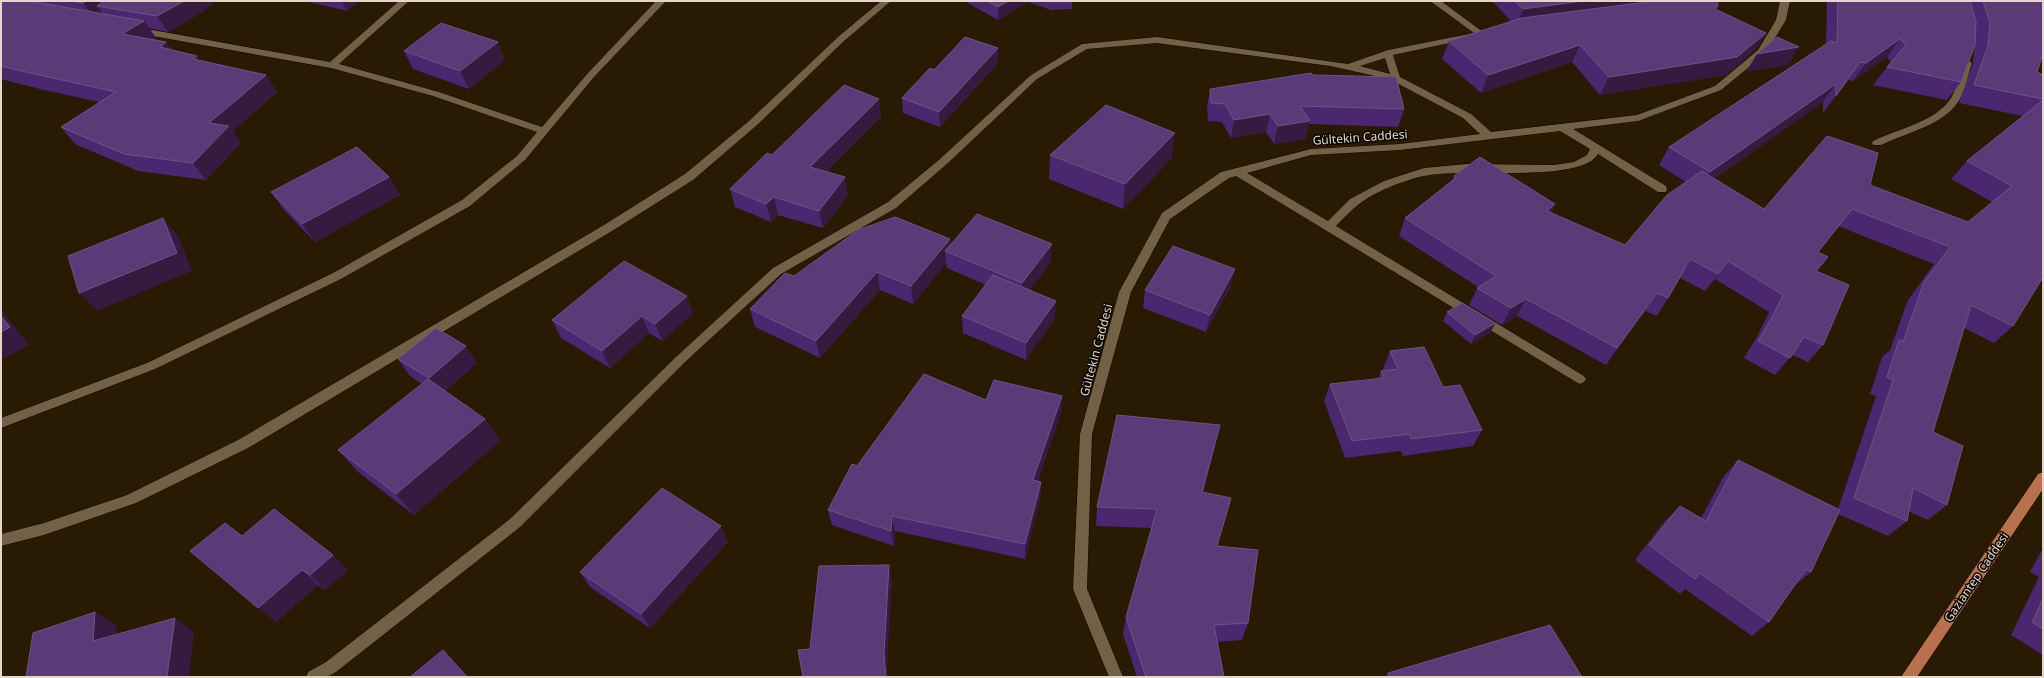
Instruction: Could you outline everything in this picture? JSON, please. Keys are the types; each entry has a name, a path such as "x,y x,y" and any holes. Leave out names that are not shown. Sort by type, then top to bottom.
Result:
{"main road":[{"name":"Gaziantep Caddesi","path":"1908,677 2043,478"}],"street":[{"path":"332,65 404,1"},
{"path":"1,423 151,366 337,276 466,202 521,158 591,75 661,1"},
{"path":"1,540 44,529 131,499 242,444 608,228 689,177 753,123 841,39 886,1"},
{"path":"1349,67 1388,53 1452,39 1486,35 1435,1"},
{"name":"Gültekin Caddesi","path":"1116,677 1080,589 1086,434 1125,292 1166,216 1225,175 1311,152 1400,148 1638,118 1718,88 1762,52 1781,20 1785,1"},
{"path":"129,29 332,65 436,94 544,131"},
{"path":"313,677 331,667 516,523 681,359 777,271 892,205 944,161 1034,77 1085,46 1157,40 1349,67 1396,78 1467,116 1490,137"},
{"path":"1388,53 1396,78"},
{"path":"1877,143 1894,134 1941,115 1954,101 1962,82 1968,55"},
{"path":"1563,128 1662,189"},
{"path":"1329,227 1354,202 1388,184 1424,172 1467,168 1554,169 1577,165 1591,157 1596,148"},
{"path":"1238,172 1580,379"}],"building":[{"path":"1,1 29,1 144,21 122,34 166,42 160,47 197,56 193,59 266,75 209,123 229,126 193,163 124,154 61,127 116,92 1,66"},
{"path":"71,1 86,1 83,3"},
{"path":"104,1 184,1 157,16 97,6"},
{"path":"987,1 1008,1 998,7"},
{"path":"1515,1 1583,1 1523,9"},
{"path":"1648,1 1717,1 1718,6 1715,9 1766,33 1737,57 1609,77 1580,45 1488,75 1449,41 1522,18"},
{"path":"1838,1 1970,1 1976,22 1975,45 1961,82 1887,67 1906,45 1900,39 1866,63 1860,62 1836,96 1836,84 1710,172 1669,147 1831,41 1837,43"},
{"path":"1983,1 2043,1 2043,54 2037,72 2043,75 2043,99 1974,85 1988,46 1990,22"},
{"path":"441,23 498,42 460,71 404,51"},
{"path":"965,37 998,48 939,112 902,98 930,68 934,70"},
{"path":"1777,37 1799,47 1757,54"},
{"path":"1311,73 1313,75 1396,77 1404,109 1300,106 1310,121 1278,126 1270,114 1234,120 1225,104 1211,103 1210,89"},
{"path":"844,85 879,99 810,167 845,177 819,211 774,197 766,204 730,189 767,153 772,155"},
{"path":"2043,100 2043,277 2013,326 1971,305 1933,432 1963,446 1947,505 1913,488 1907,521 1854,498 1893,380 1887,377 1899,340 1903,342 1924,282 1950,247 1852,209 1818,252 1828,257 1816,271 1849,285 1823,345 1804,337 1790,358 1758,341 1783,295 1728,261 1718,274 1690,259 1668,298 1657,293 1617,348 1526,299 1511,308 1477,288 1496,276 1405,218 1456,178 1454,176 1480,157 1555,204 1547,211 1625,245 1667,195 1702,171 1764,209 1827,136 1878,153 1870,185 1968,222 2012,186 1967,161"},
{"path":"1106,105 1175,133 1125,184 1050,155"},
{"path":"357,147 389,177 302,224 271,192"},
{"path":"977,214 1052,244 1022,283 945,251"},
{"path":"895,217 950,239 911,286 877,272 816,341 750,309 785,273 794,276 858,230"},
{"path":"163,218 177,253 79,293 68,256"},
{"path":"1173,246 1235,269 1210,315 1145,290"},
{"path":"624,261 687,296 655,324 642,316 602,351 552,320"},
{"path":"993,275 1056,301 1026,343 962,316"},
{"path":"1462,303 1495,323 1475,335 1447,312"},
{"path":"1,316 10,327 1,332"},
{"path":"436,328 466,346 429,378 398,359"},
{"path":"1424,347 1443,387 1460,385 1482,430 1411,439 1409,434 1352,441 1330,384 1384,378 1381,371 1398,369 1390,351"},
{"path":"924,374 986,400 994,380 1062,396 1033,480 1041,482 1025,544 892,516 891,531 828,510 852,464 857,466"},
{"path":"428,379 485,419 396,494 338,450"},
{"path":"1117,415 1220,425 1202,492 1231,498 1217,546 1258,550 1248,623 1214,625 1224,677 1146,677 1126,617 1157,509 1097,507"},
{"path":"1738,460 1840,510 1811,572 1806,569 1769,622 1700,573 1695,579 1649,545 1680,506 1706,521"},
{"path":"662,488 721,526 641,614 580,572"},
{"path":"274,509 333,555 310,575 302,570 258,608 190,551 225,523 242,536"},
{"path":"889,565 884,654 886,677 803,677 798,650 810,649 819,566"},
{"path":"2043,599 2043,629 2032,622"},
{"path":"95,612 93,641 175,618 167,677 26,677 33,633"},
{"path":"1550,625 1582,677 1390,677 1388,673"},
{"path":"443,650 467,677 410,677"}]}
